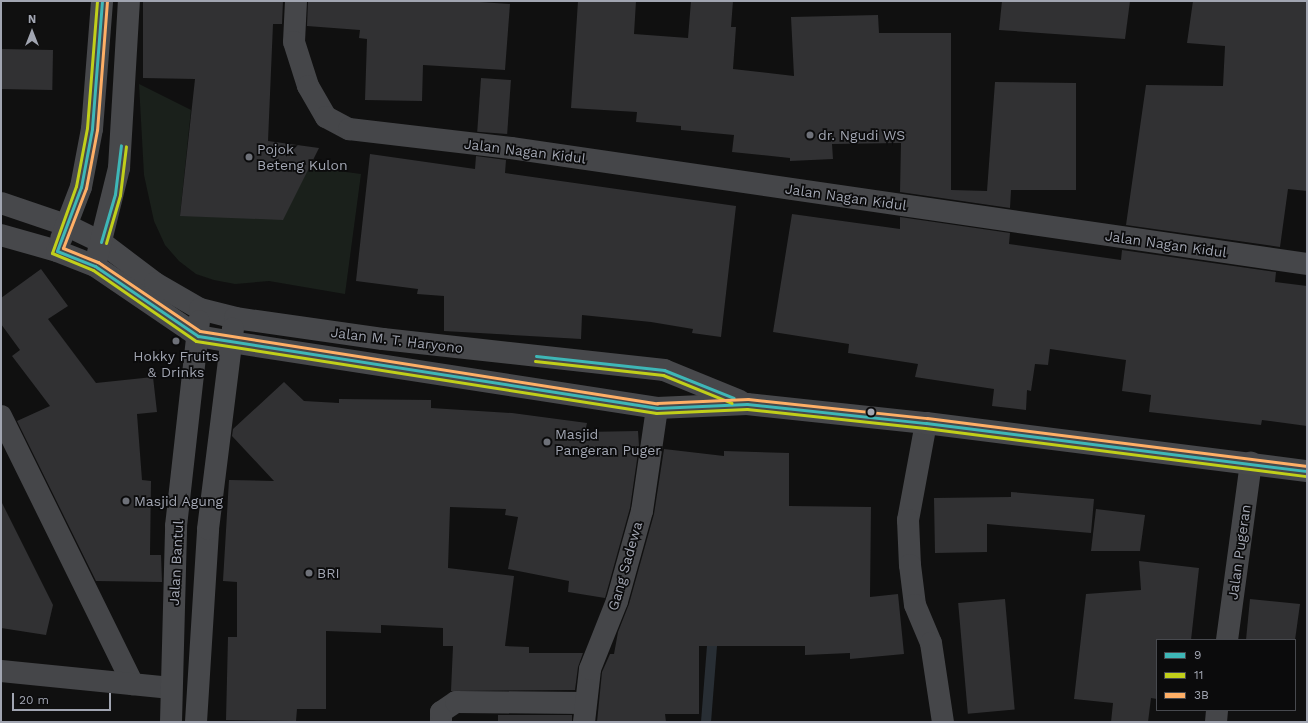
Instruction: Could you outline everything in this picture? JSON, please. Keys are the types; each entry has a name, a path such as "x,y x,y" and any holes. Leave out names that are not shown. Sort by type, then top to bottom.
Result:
{"main road":[{"path":"57,251 81,187 92,129 102,1"},
{"path":"95,266 119,168 129,1"},
{"name":"Jalan M. T. Haryono","path":"1,203 66,224 101,242 156,283 200,309 235,318 383,340 664,370 747,404"},
{"path":"1,235 57,251 95,266 198,336"},
{"name":"Jalan Bantul","path":"171,722 176,526 200,309"},
{"path":"196,722 208,529 235,318"},
{"name":"Jalan M. T. Haryono","path":"198,336 657,408 747,404 926,423 1252,463 1307,472"}],"street":[{"name":"Jalan Nagan Kidul","path":"296,1 294,42 313,98 326,117 349,129 511,148 1307,264"},
{"name":"Gang Sadewa","path":"584,712 590,669 617,601 642,511 657,408"},
{"path":"1,416 133,684"},
{"path":"926,423 908,520 910,565 915,605 930,643 943,722"},
{"name":"Jalan Pugeran","path":"1227,639 1252,463"},
{"path":"1,671 171,688"},
{"path":"441,722 442,712 456,702 584,712"},
{"path":"1216,722 1218,711"}],"shaded area":[{"path":"139,84 191,110 180,215 309,167 361,174 345,294 269,281 235,284 214,280 196,274 179,261 165,245 154,221 144,175"}],"building":[{"path":"143,1 283,1 282,24 273,24 268,141 319,148 283,220 180,216 195,79 143,78"},
{"path":"308,1 464,1 510,4 505,70 423,65 422,101 365,100 367,39 359,38 360,30 307,26"},
{"path":"578,1 636,1 634,34 688,38 691,1 733,1 731,27 736,27 733,69 794,76 791,17 878,15 879,33 951,33 951,190 987,191 995,82 1076,83 1076,190 1011,190 1010,208 900,192 901,143 832,144 833,159 790,161 790,158 732,152 734,135 681,130 681,126 636,122 637,112 571,108"},
{"path":"1002,1 1130,1 1125,39 999,30"},
{"path":"1193,1 1307,1 1307,191 1288,189 1280,247 1126,225 1146,85 1223,86 1225,46 1187,43"},
{"path":"1,49 53,50 52,90 1,89"},
{"path":"481,78 511,80 507,134 477,132"},
{"path":"370,154 475,169 476,156 506,160 505,173 736,206 721,337 692,333 693,329 651,322 582,315 581,339 444,331 444,296 417,294 418,289 356,281"},
{"path":"792,214 900,229 900,217 1010,233 1009,244 1121,260 1122,250 1276,272 1275,282 1307,286 1307,426 1262,420 1261,425 1149,412 1151,395 1122,391 1126,360 1050,349 1048,365 1035,364 1031,391 1027,390 1026,410 992,406 994,389 915,377 918,364 848,353 849,344 773,332"},
{"path":"41,269 68,306 48,319 96,383 153,377 157,412 137,414 142,480 151,481 150,555 161,555 162,582 96,581 17,421 50,406 12,356 20,350 1,324 1,298"},
{"path":"284,382 304,401 339,403 339,399 431,400 431,408 512,413 587,423 585,432 638,431 639,446 630,508 605,598 568,592 569,581 508,569 518,517 505,515 506,509 450,507 448,568 514,576 505,646 529,647 529,653 583,653 578,667 575,690 451,691 453,646 443,646 443,628 381,625 381,633 326,631 326,709 297,709 296,721 226,720 228,637 237,637 237,582 223,581 229,480 274,481 232,436 233,429"},
{"path":"664,449 724,456 724,451 789,453 789,506 871,507 870,597 898,594 904,654 850,659 850,653 805,655 805,646 699,646 699,714 665,714 666,722 597,722 602,672 610,654 614,654 618,632 629,604 654,514"},
{"path":"1011,492 1094,499 1091,533 987,524 987,552 935,553 934,498 1011,497"},
{"path":"1,501 53,605 46,635 1,628"},
{"path":"1096,509 1145,515 1140,551 1091,551"},
{"path":"1139,561 1199,568 1191,639 1156,639 1156,699 1151,698 1148,722 1111,722 1113,703 1074,699 1086,594 1141,590"},
{"path":"1005,599 1015,710 968,714 958,603"},
{"path":"1250,599 1300,604 1295,639 1246,639"},
{"path":"498,715 572,715 572,722 498,722"}],"waterway":[{"path":"706,722 713,633"}],"transit line":[{"name":"11","path":"97,1 87,128 76,186 52,253 93,270 196,341 656,413 747,409 925,428 1306,476"},
{"name":"9","path":"102,1 92,129 81,187 57,251 95,266 198,336 657,408 747,404 926,423 1307,471"},
{"name":"3B","path":"107,1 97,130 86,188 63,248 98,262 200,331 657,403 748,399 927,418 1307,466"},
{"name":"9","path":"101,242 115,194 121,145"},
{"name":"11","path":"106,243 120,195 126,146"},
{"name":"9","path":"536,356 664,370 734,398"},
{"name":"11","path":"535,361 663,375 732,403"}],"place":[{"name":"dr. Ngudi WS","path":"810,135"},
{"name":"Pojok Beteng Kulon","path":"249,157"},
{"name":"Hokky Fruits & Drinks","path":"176,341"},
{"name":"Masjid Pangeran Puger","path":"547,442"},
{"name":"Masjid Agung","path":"126,501"},
{"name":"BRI","path":"309,573"}]}
